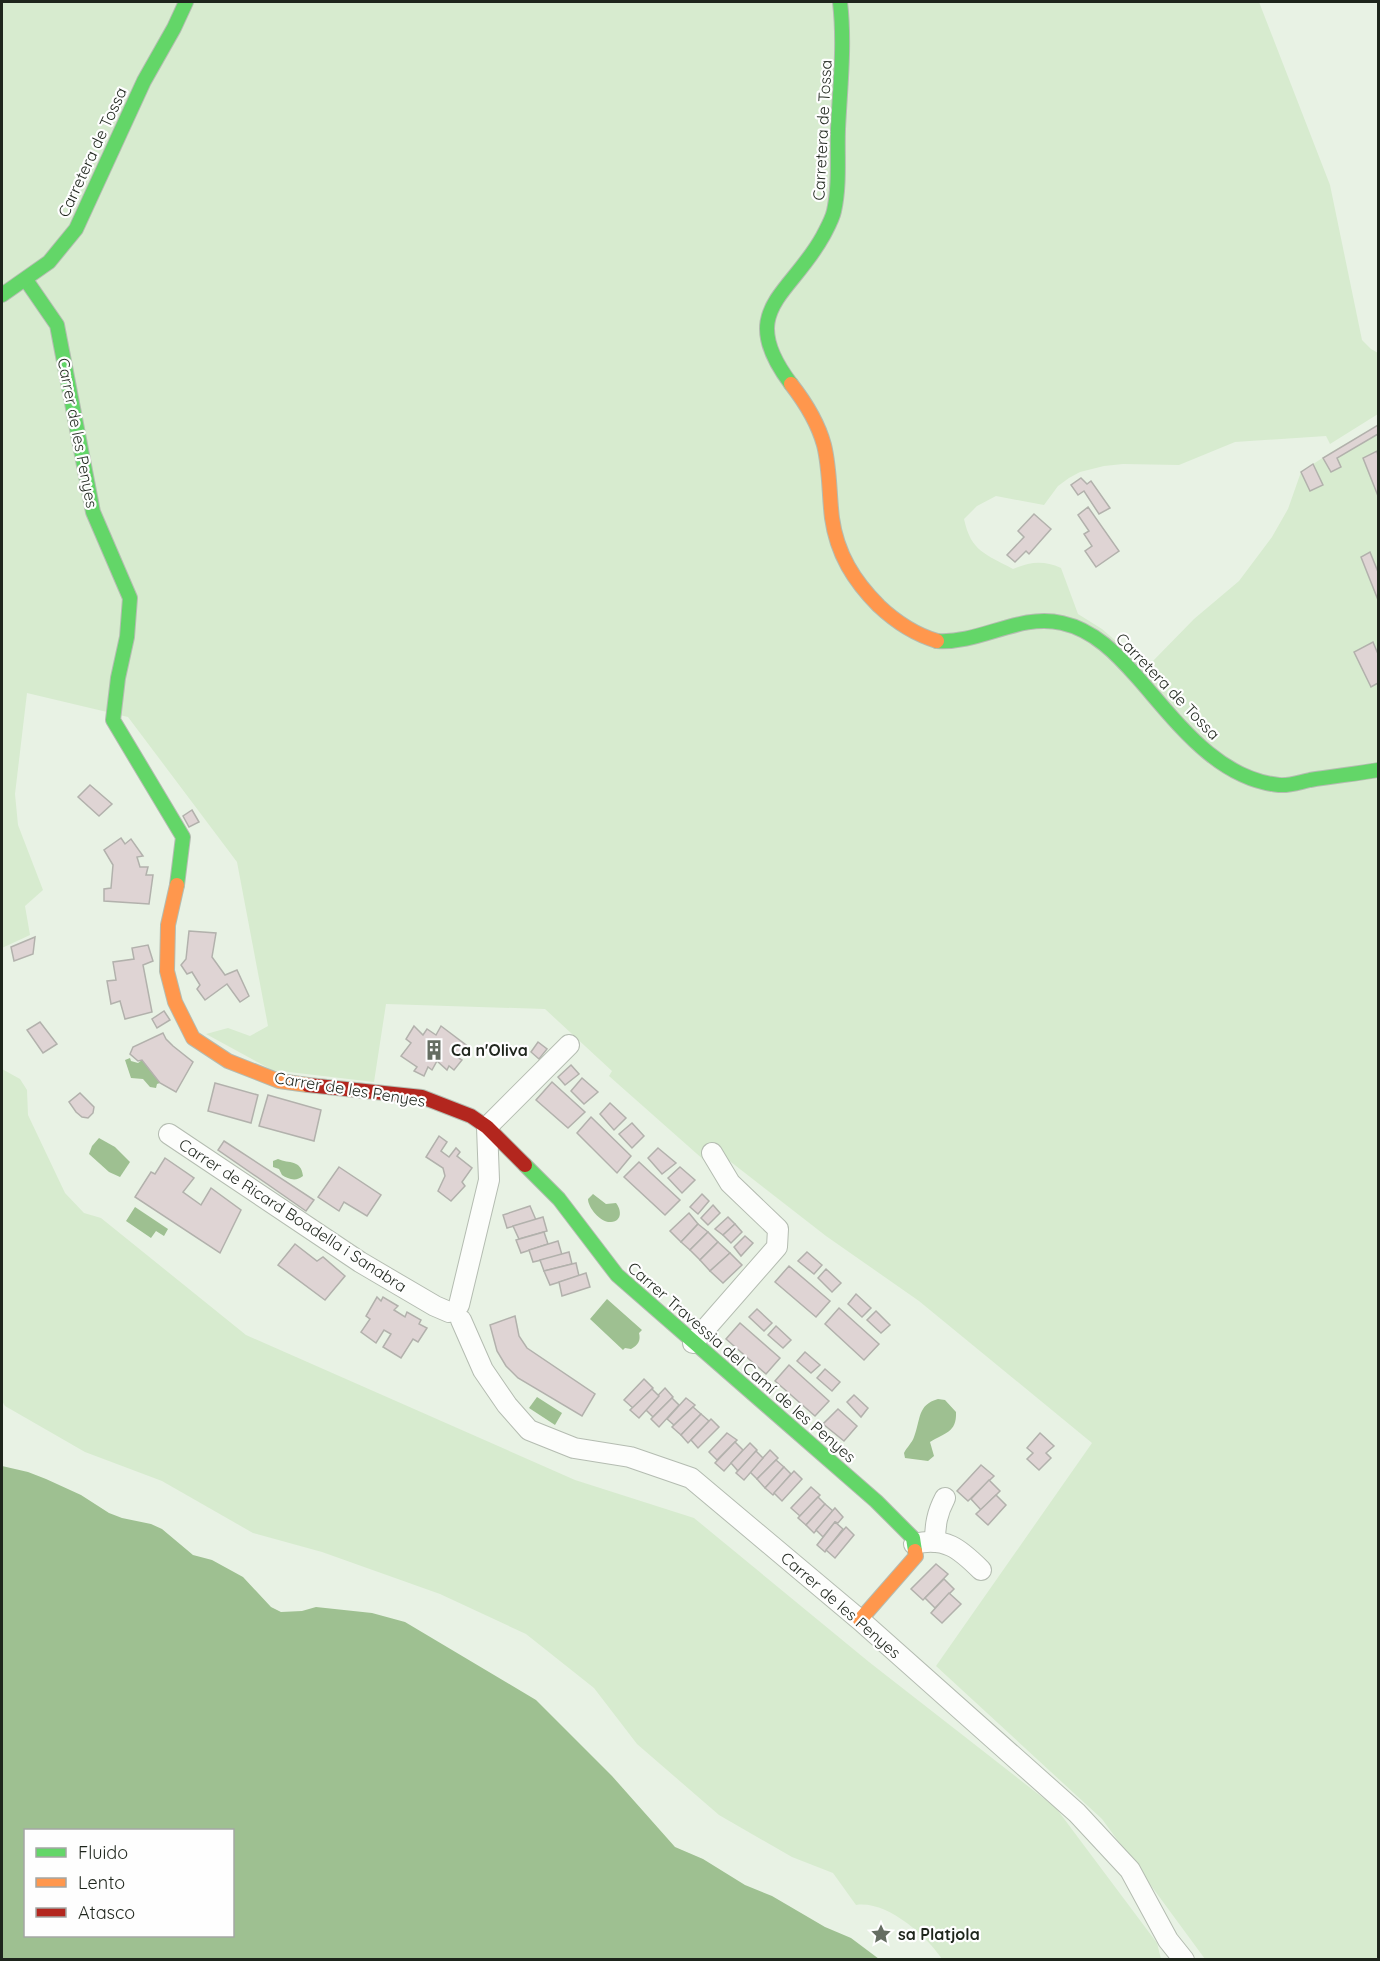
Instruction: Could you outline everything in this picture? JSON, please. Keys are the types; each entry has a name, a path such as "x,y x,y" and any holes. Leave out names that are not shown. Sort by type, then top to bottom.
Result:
{"street":[{"name":"Carretera de Tossa","path":"2,295 49,262 76,229 144,81 186,2"},
{"name":"Carretera de Tossa","path":"840,2 843,41 838,180 833,215 815,252 777,295 771,306 767,319 767,340 783,376 802,400 823,441 838,546 845,563 861,587 901,624 919,636 938,642 959,642 1019,623 1036,621 1056,621 1079,628 1105,643 1202,747 1232,771 1253,780 1279,785 1378,770"},
{"name":"Carrer de les Penyes","path":"26,280 57,326 93,512 130,598 127,637 118,678 113,720 183,837 180,869 168,925 167,971 175,1002 193,1038 228,1061 279,1080 354,1092 422,1097 471,1116 487,1127"},
{"path":"456,1312 489,1180 487,1127 569,1045"},
{"name":"Carrer Travessia del Camí de les Penyes","path":"487,1127 559,1199 617,1275 876,1502 913,1538 914,1544"},
{"name":"Carrer de Ricard Boadella i Sanabra","path":"169,1134 360,1262 435,1306 456,1312"},
{"path":"693,1343 777,1247 778,1229 730,1183 712,1153"},
{"name":"Carrer de les Penyes","path":"456,1312 483,1370 507,1405 529,1430 574,1449 630,1457 691,1478 860,1620 1077,1813 1130,1870 1168,1940 1184,1959"},
{"path":"935,1542 934,1524 939,1507 945,1498"},
{"path":"860,1620 916,1556 914,1544 927,1541 947,1543 965,1553 981,1570"}],"shaded area":[{"path":"2,2 1259,2 1330,185 1362,340 1378,353 1378,414 1330,444 1326,436 1235,442 1179,465 1104,466 1080,472 1069,478 1058,486 1044,505 996,496 977,506 964,519 975,545 987,555 1013,569 1037,563 1061,568 1078,614 1102,629 1139,661 1151,663 1194,619 1239,581 1272,537 1288,509 1301,472 1378,425 1378,1959 1205,1959 1102,1819 936,1666 1092,1443 919,1301 826,1236 727,1159 705,1161 609,1076 612,1071 545,1009 386,1004 374,1082 272,1070 206,1034 228,1028 250,1036 268,1026 237,862 128,717 27,693 15,794 18,825 43,890 25,906 30,935 2,948"},
{"path":"130,1058 131,1061 138,1063 142,1060 160,1083 156,1088 150,1087 143,1079 131,1078 125,1060"},
{"path":"2,1069 20,1079 27,1090 28,1115 65,1193 84,1213 101,1218 246,1335 575,1480 694,1518 869,1662 1056,1808 1157,1943 1161,1959 942,1959 916,1930 904,1921 880,1908 856,1905 833,1873 792,1857 719,1815 637,1744 594,1688 526,1634 440,1594 322,1552 253,1533 162,1481 85,1452 5,1406 2,1401"},
{"path":"99,1138 115,1147 130,1162 120,1177 109,1172 89,1154"},
{"path":"278,1159 297,1164 303,1176 292,1179 282,1175 279,1169 273,1167 273,1161"},
{"path":"593,1194 606,1204 616,1203 620,1211 618,1219 607,1222 596,1214 590,1207 588,1199"},
{"path":"135,1207 168,1229 164,1236 156,1231 151,1238 126,1221"},
{"path":"607,1299 642,1330 639,1333 638,1342 631,1349 623,1350 590,1319"},
{"path":"537,1397 562,1413 555,1425 529,1408"},
{"path":"938,1399 945,1400 956,1412 952,1428 930,1442 934,1456 928,1461 905,1458 904,1453 913,1439 923,1409"},
{"path":"2,1466 46,1479 81,1495 109,1513 162,1529 193,1555 212,1560 243,1577 271,1607 281,1612 302,1611 316,1607 372,1613 405,1622 536,1700 612,1776 675,1847 703,1859 745,1885 772,1896 825,1927 851,1938 879,1959 2,1959"}],"building":[{"path":"1378,425 1378,434 1337,458 1341,467 1331,472 1323,458"},
{"path":"1377,451 1378,456 1378,496 1363,458"},
{"path":"1313,464 1323,485 1310,491 1301,472"},
{"path":"1081,478 1087,484 1091,481 1110,508 1099,514 1084,491 1078,495 1071,485"},
{"path":"1088,507 1119,551 1096,567 1085,551 1092,546 1084,534 1089,531 1078,515"},
{"path":"1034,514 1051,529 1029,554 1026,551 1015,562 1007,555 1024,537 1018,531"},
{"path":"1370,552 1378,572 1378,600 1361,557"},
{"path":"1373,642 1378,654 1378,683 1371,687 1354,652"},
{"path":"90,785 112,804 99,816 78,797"},
{"path":"192,810 199,822 189,827 183,816"},
{"path":"121,838 125,844 131,839 143,856 137,857 140,867 148,867 146,875 153,875 149,904 104,901 104,889 111,888 113,865 104,850"},
{"path":"189,931 216,933 212,957 225,975 237,970 249,996 240,1002 227,984 205,1000 197,989 200,985 192,972 187,974 181,965 186,959"},
{"path":"35,937 33,954 14,961 11,947"},
{"path":"148,945 153,961 143,965 152,1012 125,1019 120,1001 111,1004 107,981 116,980 113,962 134,959 132,948"},
{"path":"164,1011 170,1020 157,1028 152,1019"},
{"path":"40,1022 57,1044 43,1053 27,1030"},
{"name":"Ca n'Oliva","path":"414,1026 423,1035 427,1029 436,1035 441,1026 466,1045 457,1057 462,1060 454,1070 449,1066 447,1070 437,1061 432,1070 428,1067 424,1076 414,1071 417,1067 401,1056 411,1043 406,1039"},
{"path":"163,1033 173,1046 193,1062 176,1092 160,1083 142,1060 138,1061 130,1054 133,1047"},
{"path":"538,1042 547,1049 539,1059 531,1052"},
{"path":"571,1065 579,1074 565,1085 558,1077"},
{"path":"582,1078 598,1092 584,1104 571,1091"},
{"path":"552,1082 585,1112 568,1128 536,1100"},
{"path":"215,1083 258,1095 251,1123 208,1111"},
{"path":"80,1093 94,1107 93,1113 88,1118 76,1112 69,1102"},
{"path":"268,1095 321,1110 314,1141 259,1126"},
{"path":"610,1103 626,1118 614,1130 600,1114"},
{"path":"591,1117 631,1156 617,1173 577,1133"},
{"path":"632,1123 644,1136 632,1148 619,1134"},
{"path":"439,1136 447,1142 441,1151 449,1157 456,1148 460,1152 457,1156 472,1168 462,1182 465,1186 451,1201 438,1191 445,1176 443,1168 426,1157"},
{"path":"224,1141 314,1200 306,1211 218,1150"},
{"path":"658,1148 676,1163 662,1174 648,1158"},
{"path":"165,1158 194,1178 183,1192 201,1205 211,1188 241,1210 220,1253 135,1197 151,1172 155,1174"},
{"path":"639,1162 680,1200 665,1215 624,1177"},
{"path":"339,1167 381,1195 367,1216 344,1202 339,1211 318,1197"},
{"path":"680,1167 695,1180 682,1193 668,1178"},
{"path":"702,1194 709,1201 698,1214 690,1207"},
{"path":"713,1205 720,1213 708,1225 701,1218"},
{"path":"530,1206 536,1220 507,1228 503,1215"},
{"path":"689,1213 698,1224 681,1242 670,1231"},
{"path":"543,1217 547,1231 519,1239 513,1226"},
{"path":"728,1217 735,1224 723,1235 715,1229"},
{"path":"698,1224 708,1232 690,1250 681,1242"},
{"path":"735,1224 742,1232 731,1243 723,1235"},
{"path":"544,1232 548,1244 521,1253 516,1240"},
{"path":"708,1232 718,1242 700,1260 690,1250"},
{"path":"745,1236 753,1243 741,1256 734,1247"},
{"path":"558,1241 562,1255 533,1262 529,1250"},
{"path":"718,1242 730,1253 710,1271 700,1260"},
{"path":"295,1244 317,1261 323,1257 345,1276 325,1300 278,1265"},
{"path":"569,1252 572,1264 544,1271 540,1260"},
{"path":"807,1252 822,1265 814,1274 798,1261"},
{"path":"730,1253 742,1265 723,1283 710,1271"},
{"path":"576,1263 579,1276 550,1285 544,1271"},
{"path":"789,1266 830,1301 816,1317 775,1282"},
{"path":"826,1269 841,1283 832,1292 818,1278"},
{"path":"586,1273 590,1287 562,1296 559,1282"},
{"path":"856,1294 871,1308 862,1317 848,1304"},
{"path":"377,1297 381,1301 383,1297 398,1306 394,1310 405,1317 407,1312 421,1320 419,1324 427,1328 418,1342 413,1339 401,1358 383,1347 391,1334 384,1330 376,1343 361,1332 370,1319 366,1316"},
{"path":"839,1308 879,1344 864,1360 825,1324"},
{"path":"757,1309 772,1323 764,1331 749,1317"},
{"path":"876,1311 890,1325 881,1333 867,1320"},
{"path":"515,1316 519,1336 527,1348 595,1394 582,1416 518,1378 506,1366 497,1351 490,1325"},
{"path":"740,1323 780,1358 766,1374 726,1339"},
{"path":"776,1326 791,1340 783,1348 768,1335"},
{"path":"805,1352 820,1365 811,1373 797,1361"},
{"path":"789,1365 829,1401 815,1416 775,1381"},
{"path":"825,1369 840,1382 832,1391 817,1378"},
{"path":"644,1379 653,1388 633,1408 624,1400"},
{"path":"665,1388 673,1397 653,1417 645,1409"},
{"path":"652,1389 659,1396 639,1418 630,1410"},
{"path":"854,1395 868,1408 861,1417 847,1402"},
{"path":"672,1398 679,1405 659,1427 651,1419"},
{"path":"686,1398 695,1405 674,1425 667,1419"},
{"path":"693,1407 701,1414 681,1435 672,1427"},
{"path":"838,1409 857,1426 844,1441 823,1424"},
{"path":"701,1414 709,1421 688,1443 681,1435"},
{"path":"711,1419 719,1427 698,1448 691,1440"},
{"path":"727,1433 737,1440 717,1460 709,1452"},
{"path":"1040,1433 1054,1446 1046,1453 1051,1458 1039,1470 1027,1459 1033,1453 1027,1448"},
{"path":"735,1442 743,1450 724,1471 715,1463"},
{"path":"750,1443 757,1450 738,1471 731,1463"},
{"path":"770,1450 778,1458 757,1479 750,1472"},
{"path":"756,1451 763,1458 744,1480 736,1473"},
{"path":"776,1460 784,1467 765,1488 757,1479"},
{"path":"981,1465 994,1476 968,1501 957,1491"},
{"path":"784,1467 791,1474 773,1495 765,1488"},
{"path":"794,1471 802,1479 782,1501 774,1493"},
{"path":"989,1480 1000,1491 981,1510 971,1499"},
{"path":"811,1487 820,1495 800,1516 791,1508"},
{"path":"996,1495 1006,1505 988,1525 976,1514"},
{"path":"818,1497 825,1504 806,1525 798,1518"},
{"path":"825,1504 833,1511 814,1533 806,1525"},
{"path":"835,1508 843,1517 838,1523 835,1522 823,1537 816,1530"},
{"path":"835,1522 843,1529 825,1552 817,1545"},
{"path":"846,1527 854,1535 835,1558 826,1550"},
{"path":"936,1564 948,1574 923,1600 911,1589"},
{"path":"944,1579 954,1589 935,1608 925,1598"},
{"path":"949,1593 961,1604 942,1623 931,1613"}],"traffic: fast":[{"path":"2,295 49,262 76,229 144,81 186,2"},
{"path":"791,384 775,359 768,338 768,320 774,305 823,236 834,211 838,180 842,50 840,2"},
{"path":"26,280 57,325 93,512 130,598 127,637 118,678 113,720 183,837 177,885"},
{"path":"937,641 969,638 1030,622 1046,621 1074,626 1095,637 1113,652 1183,729 1217,760 1236,772 1257,780 1283,785 1378,770"},
{"path":"525,1165 559,1199 617,1275 876,1501 913,1538 915,1551"}],"traffic: slow":[{"path":"791,384 810,413 824,445 834,531 842,555 854,577 870,597 899,623 937,641"},
{"path":"177,885 168,925 167,971 175,1002 193,1038 228,1061 279,1081 308,1085"},
{"path":"860,1620 916,1556 915,1551"}],"traffic: jam":[{"path":"308,1085 422,1097 471,1116 487,1127 525,1165"}],"place":[{"name":"Ca n'Oliva","path":"434,1050"},
{"name":"sa Platjola","path":"881,1934"}]}
